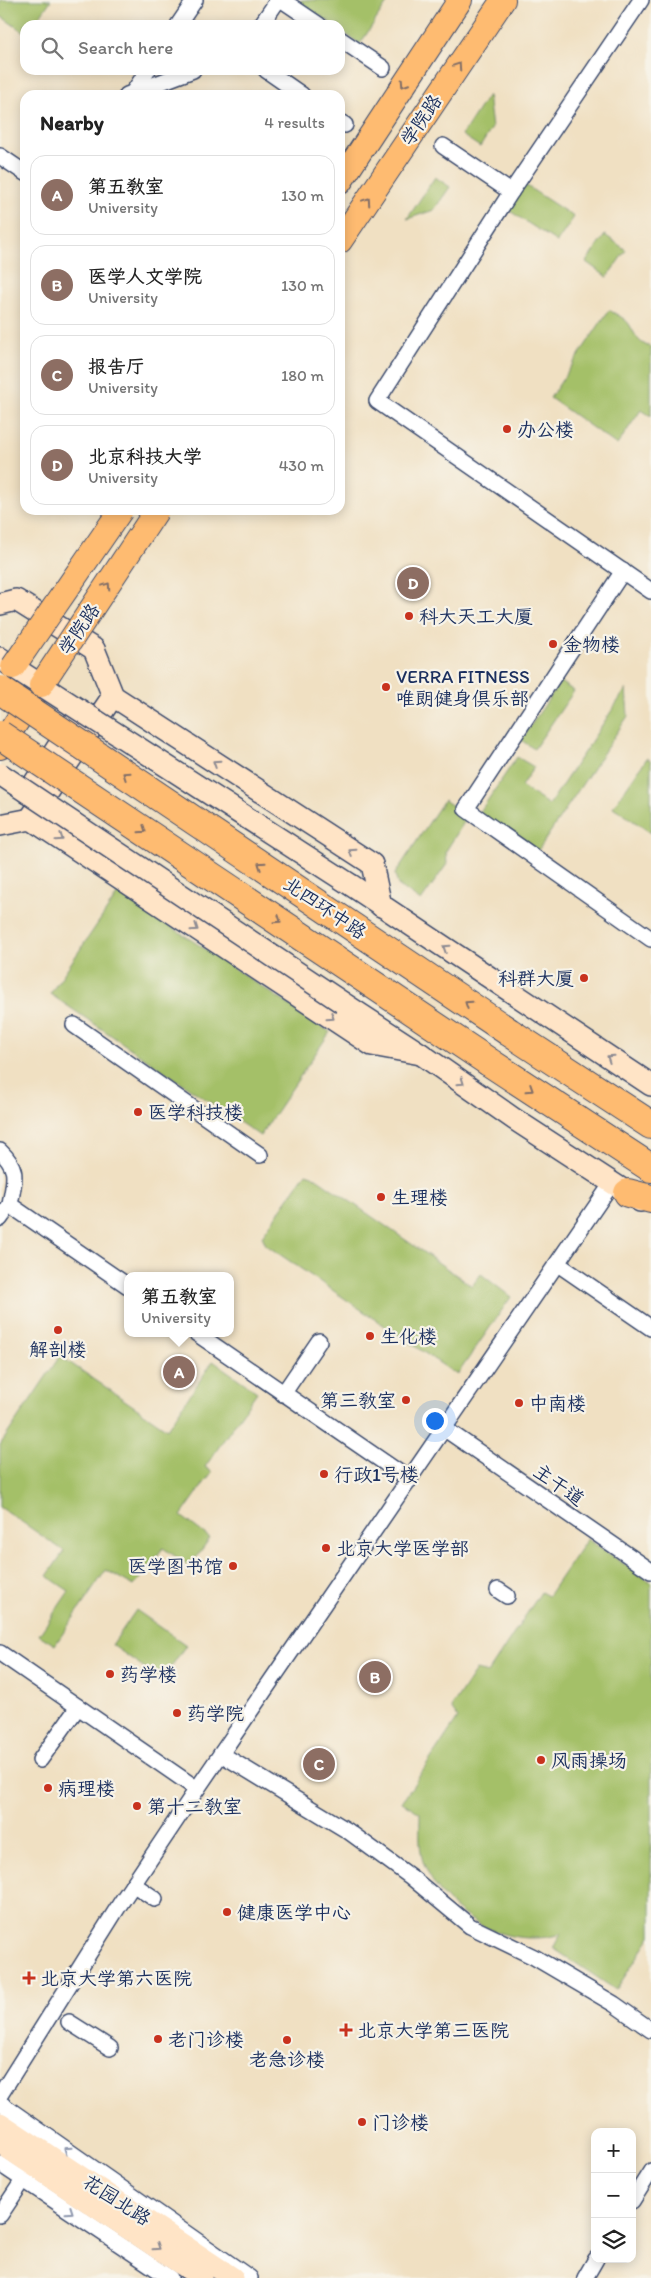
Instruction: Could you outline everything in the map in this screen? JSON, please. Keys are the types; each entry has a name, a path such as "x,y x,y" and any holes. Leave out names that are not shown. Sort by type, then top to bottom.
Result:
{"highway":[{"name":"北四环中路","path":"0,690 509,1032 651,1125"},
{"name":"北四环中路","path":"0,735 651,1168"}],"main road":[{"name":"学院路","path":"345,174 460,0"},
{"name":"学院路","path":"345,234 502,0"},
{"name":"学院路","path":"0,686 6,662 117,515"},
{"name":"学院路","path":"0,747 154,515"}],"street":[{"path":"181,20 195,0"},
{"path":"264,20 278,0"},
{"path":"282,0 312,20"},
{"path":"641,0 511,192 376,400 651,591"},
{"path":"345,42 383,68"},
{"path":"132,90 144,75"},
{"path":"138,90 179,75"},
{"path":"273,75 295,90"},
{"path":"443,146 511,192"},
{"path":"0,156 20,170"},
{"path":"623,571 466,809 651,939"},
{"path":"0,604 16,600 94,650 112,696 372,864 381,906"},
{"name":"北四环中路","path":"6,662 351,886 651,1085"},
{"path":"31,819 112,696"},
{"path":"28,792 80,711"},
{"path":"0,774 420,1054 514,1119 631,1192 651,1208"},
{"path":"0,825 31,819 372,1045 420,1054"},
{"path":"74,1025 260,1155"},
{"path":"0,1151 11,1162 15,1172 10,1205 0,1220"},
{"path":"0,2095 133,1884 558,1264 631,1192"},
{"path":"10,1205 124,1283"},
{"path":"558,1264 651,1328"},
{"path":"202,1337 410,1480"},
{"path":"283,1394 319,1341"},
{"name":"主干道","path":"445,1429 651,1571"},
{"path":"0,1653 197,1789"},
{"path":"40,1760 78,1707"},
{"path":"221,1754 348,1831 411,1877 470,1926 534,1957 614,2004 651,2030"},
{"path":"133,1884 156,1898"},
{"path":"69,2022 110,2048"},
{"path":"0,2103 250,2278"},
{"name":"花园北路","path":"0,2122 233,2278"},
{"name":"花园北路","path":"0,2142 29,2172 202,2278"},
{"path":"0,2164 29,2172 170,2278"},
{"path":"636,2195 651,2171"},
{"path":"0,2215 29,2172"},
{"path":"585,2278 594,2263"}],"green space":[{"path":"0,0 51,0 37,20 20,20 20,30 2,17 0,20"},
{"path":"301,0 389,0 360,44 345,34 345,20 326,20 301,3"},
{"path":"488,95 492,128 480,147 462,135"},
{"path":"435,177 450,187 434,210 407,219"},
{"path":"519,181 574,217 557,242 502,206"},
{"path":"605,235 626,250 607,277 586,262"},
{"path":"609,310 625,320 640,341 651,347 651,416 641,410 617,445 550,398"},
{"path":"560,682 574,691 534,749 521,740"},
{"path":"626,689 628,716 537,852 479,813 517,757 534,767 521,786 549,805"},
{"path":"647,758 651,761 651,833 613,807"},
{"path":"444,800 468,816 446,851 447,864 421,901 398,885 395,874"},
{"path":"119,892 330,1032 260,1136 50,994"},
{"path":"306,1173 312,1175 472,1286 481,1274 511,1297 457,1375 266,1245 262,1236"},
{"path":"60,1356 167,1429 213,1361 257,1392 205,1467 212,1472 181,1516 210,1538 190,1566 163,1548 134,1586 106,1570 55,1645 39,1635 69,1591 47,1576 64,1551 0,1507 0,1445"},
{"name":"风雨操场","path":"587,1539 651,1582 651,1936 616,1990 553,1948 561,1934 541,1938 520,1937 500,1933 481,1925 463,1914 448,1901 435,1885 423,1861 420,1840 420,1813 402,1802 458,1718 451,1708 476,1670 488,1673 541,1592 548,1596"},
{"path":"136,1610 186,1645 162,1680 112,1645"}],"place":[{"name":"办公楼","path":"507,429"},
{"name":"北京科技大学","path":"413,583"},
{"name":"科大天工大厦","path":"409,616"},
{"name":"金物楼","path":"553,644"},
{"name":"VERRA FITNESS 唯朗健身俱乐部","path":"386,687"},
{"name":"科群大厦","path":"584,978"},
{"name":"医学科技楼","path":"138,1112"},
{"name":"生理楼","path":"381,1197"},
{"name":"解剖楼","path":"58,1330"},
{"name":"生化楼","path":"370,1336"},
{"name":"第五教室","path":"179,1372"},
{"name":"第三教室","path":"406,1400"},
{"name":"中南楼","path":"519,1403"},
{"name":"行政1号楼","path":"324,1474"},
{"name":"北京大学医学部","path":"326,1548"},
{"name":"医学图书馆","path":"233,1566"},
{"name":"药学楼","path":"110,1674"},
{"name":"医学人文学院","path":"375,1677"},
{"name":"药学院","path":"177,1713"},
{"name":"风雨操场","path":"541,1760"},
{"name":"报告厅","path":"319,1764"},
{"name":"病理楼","path":"48,1788"},
{"name":"第十二教室","path":"137,1806"},
{"name":"健康医学中心","path":"227,1912"},
{"name":"北京大学第六医院","path":"29,1978"},
{"name":"北京大学第三医院","path":"346,2030"},
{"name":"老门诊楼","path":"158,2039"},
{"name":"老急诊楼","path":"287,2040"},
{"name":"门诊楼","path":"362,2122"}]}
